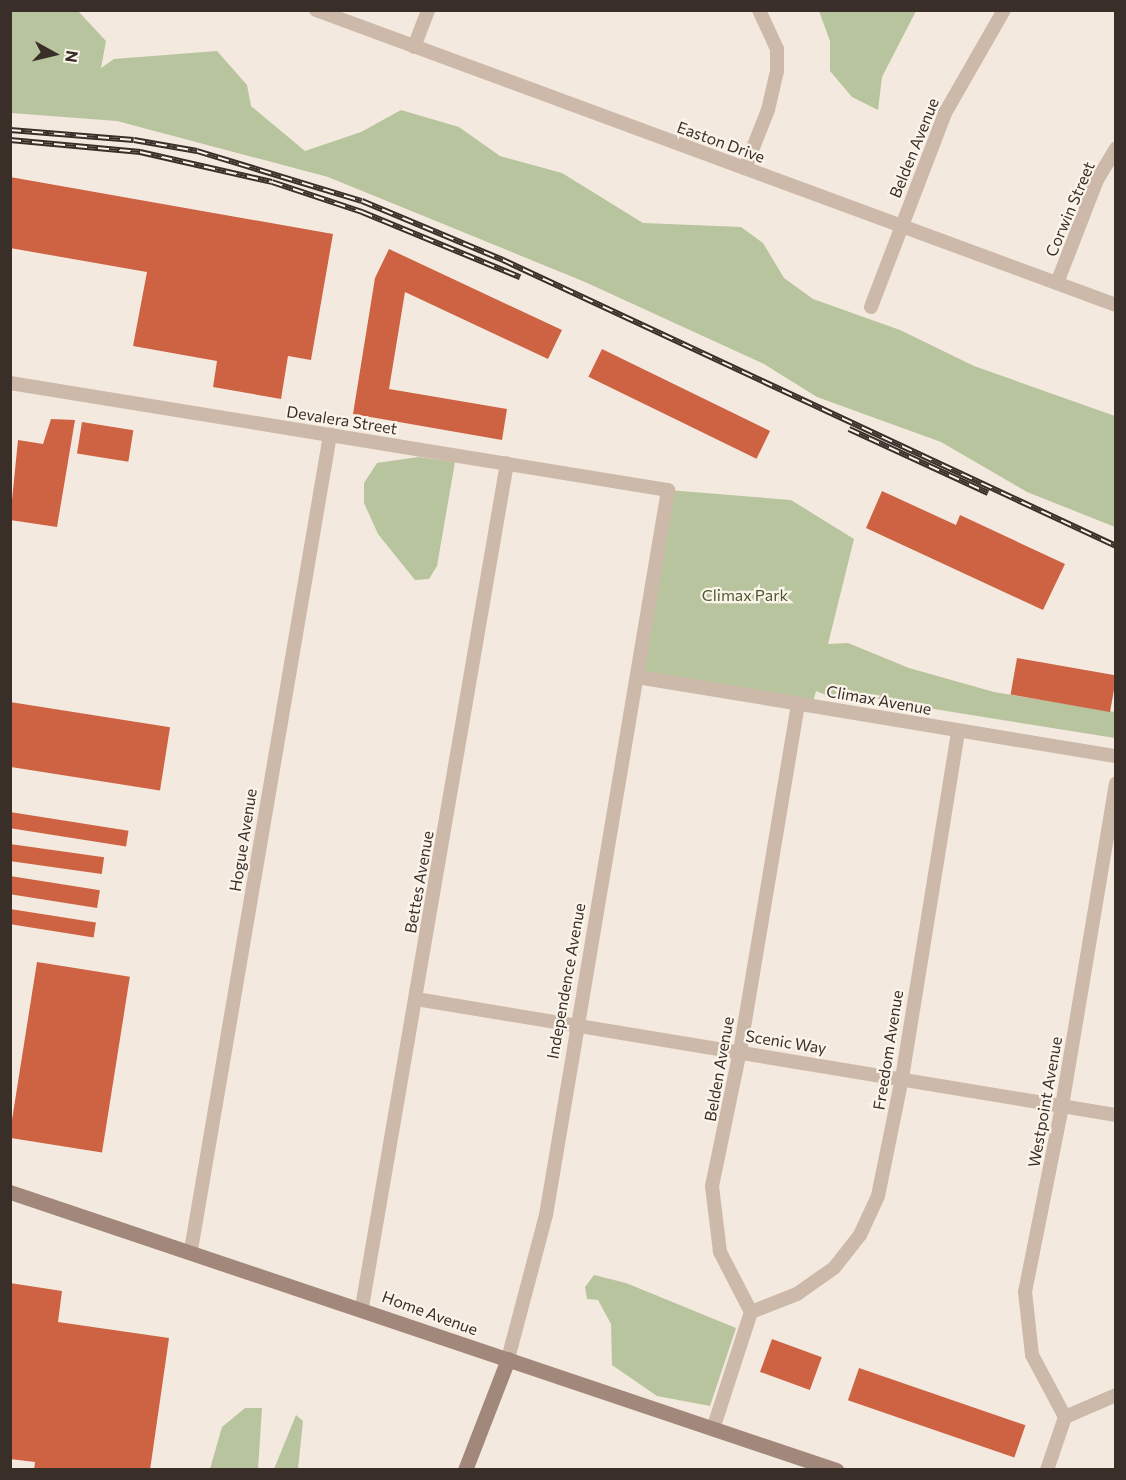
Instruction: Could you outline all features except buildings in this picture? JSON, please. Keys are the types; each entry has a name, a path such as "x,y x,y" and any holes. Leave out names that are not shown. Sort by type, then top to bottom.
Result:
{"street":[{"name":"Easton Drive","path":"316,10 1116,305"},
{"path":"414,47 428,10"},
{"path":"745,168 768,110 777,71 777,49 759,10"},
{"name":"Belden Avenue","path":"872,307 945,113 1004,10"},
{"name":"Corwin Street","path":"1057,283 1097,180 1116,148"},
{"name":"Devalera Street","path":"10,383 668,490"},
{"name":"Hogue Avenue","path":"191,1250 330,435"},
{"name":"Bettes Avenue","path":"362,1307 507,464"},
{"name":"Independence Avenue","path":"465,1470 496,1401 540,1246 668,490"},
{"name":"Climax Avenue","path":"637,677 1116,756"},
{"name":"Belden Avenue","path":"751,1312 720,1252 712,1208 715,1165 740,1051 798,703"},
{"name":"Freedom Avenue","path":"751,1312 811,1286 834,1268 860,1235 878,1196 902,1078 958,731"},
{"name":"Westpoint Avenue","path":"1065,1417 1036,1366 1024,1308 1062,1106 1116,783"},
{"name":"Scenic Way","path":"416,999 579,1024 1116,1115"},
{"name":"Home Avenue","path":"10,1192 362,1307 836,1470"},
{"path":"713,1429 751,1312"},
{"path":"1047,1470 1065,1417 1116,1395"}],"green space":[{"path":"11,10 78,11 106,41 101,68 114,59 217,51 247,85 251,106 305,151 361,132 401,110 459,127 500,156 562,173 643,223 741,227 763,243 784,278 813,299 900,330 974,366 1115,416 1115,527 1027,492 941,442 817,397 764,364 585,282 328,177 117,121 11,113"},
{"path":"819,11 916,11 882,77 878,110 852,97 830,71 830,41"},
{"path":"418,457 455,462 437,566 429,579 415,580 378,534 364,503 364,483 377,463"},
{"name":"Climax Park","path":"668,490 791,500 854,539 828,644 848,643 909,668 994,692 1115,712 1115,738 884,701 865,694 829,696 816,691 812,706 637,677"},
{"path":"594,1275 626,1283 736,1328 710,1406 657,1396 612,1365 611,1324 598,1300 587,1299 585,1287"},
{"path":"245,1408 262,1408 258,1469 210,1469 222,1427"},
{"path":"296,1415 303,1421 298,1469 274,1469"}],"railway":[{"path":"10,130 134,140 197,151 362,201 503,260 1116,546"},
{"path":"10,140 140,152 272,182 362,212 520,277"},
{"path":"849,429 988,493"}]}
